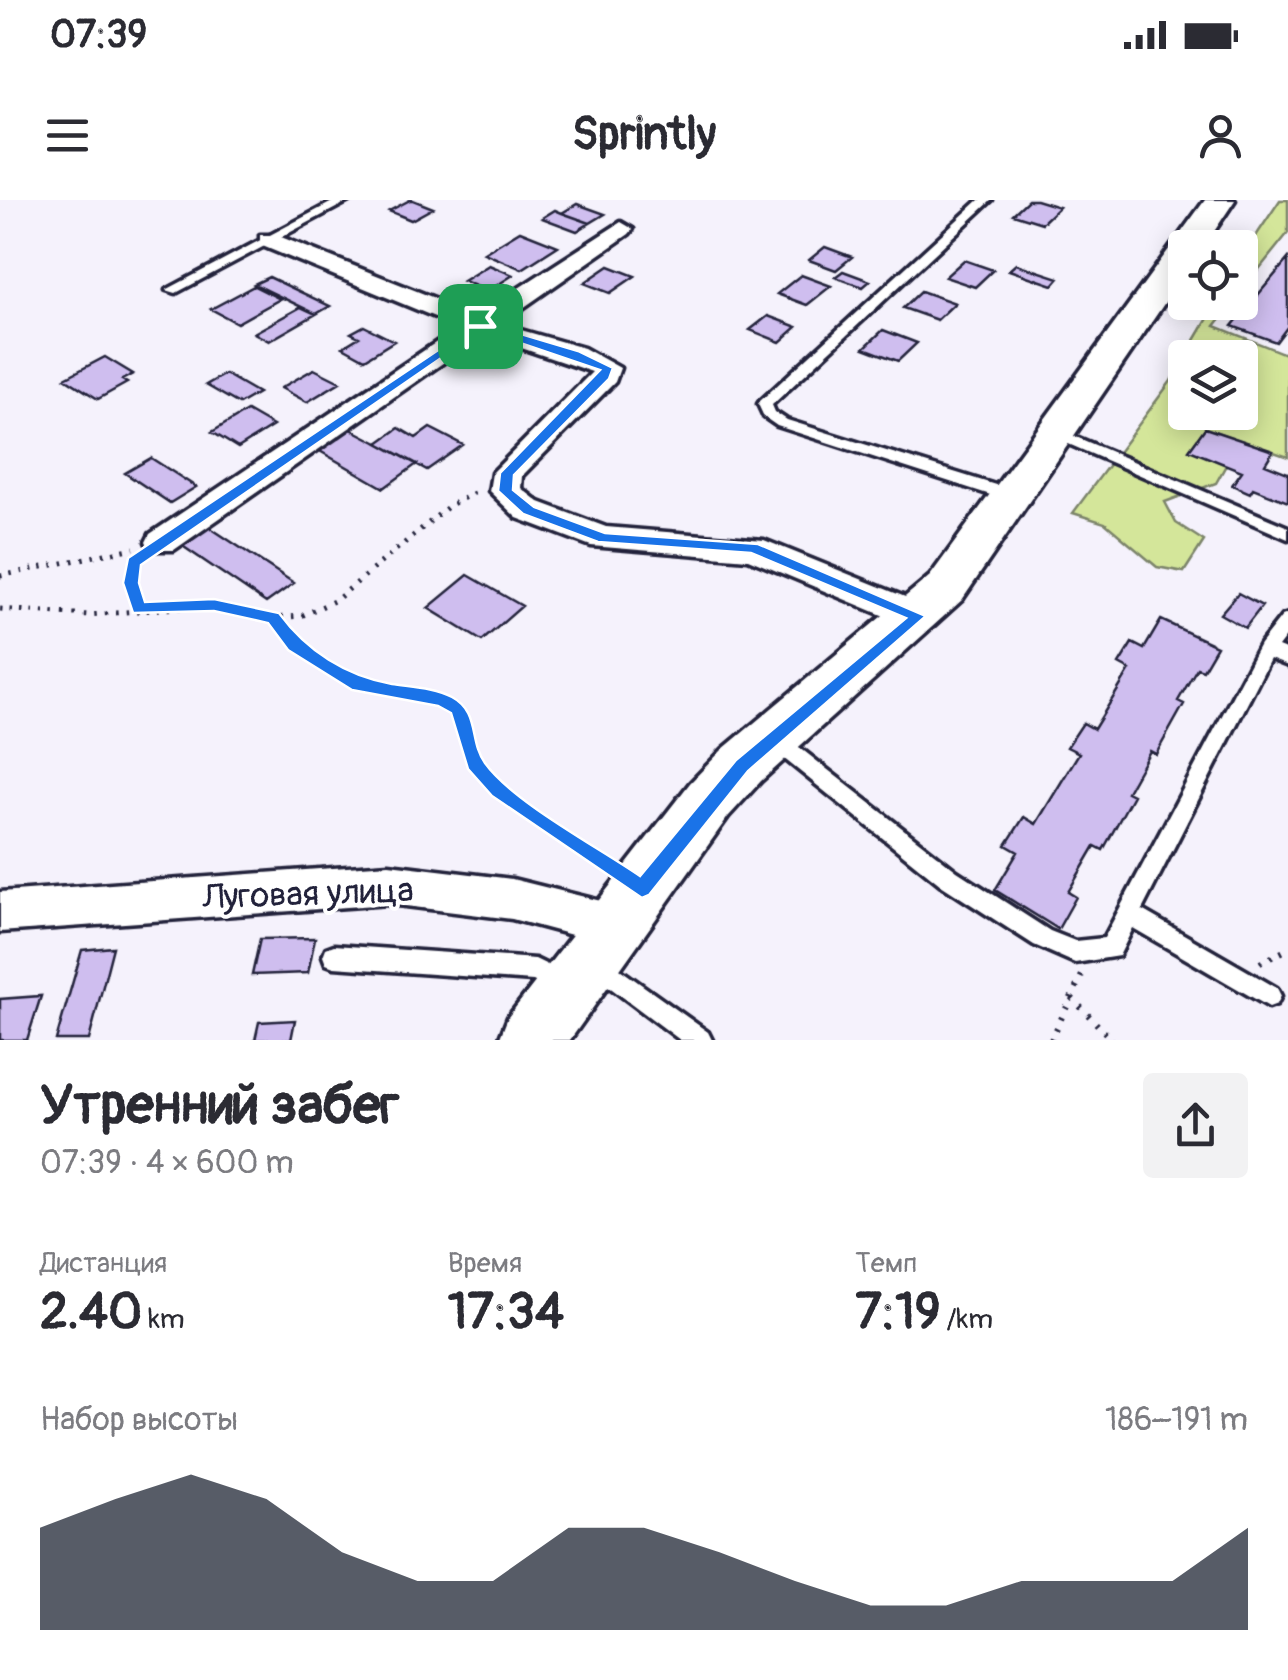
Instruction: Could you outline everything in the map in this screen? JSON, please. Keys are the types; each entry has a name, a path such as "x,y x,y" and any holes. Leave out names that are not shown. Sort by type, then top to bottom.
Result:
{"street":[{"path":"1199,230 1220,200"},
{"path":"162,542 622,229"},
{"path":"268,240 480,326 574,354 606,368 604,376 507,473 505,487 528,510 603,538 752,548 918,616"},
{"path":"531,1040 709,800 946,588 1168,273"},
{"name":"Луговая улица","path":"0,912 389,884 512,899 603,940"}],"lane":[{"path":"172,290 346,200"},
{"path":"986,200 765,404 768,414 782,423 1012,496"},
{"path":"1055,433 1288,533"},
{"path":"774,738 950,878 1042,938 1075,952 1111,948 1266,650 1288,621"},
{"path":"1266,650 1288,660"},
{"path":"1130,914 1269,996"},
{"path":"334,956 535,970 603,940 700,1040"}],"path":[{"path":"0,610 89,615 214,605 273,618 302,616 336,600 450,505 479,490 505,487"},
{"path":"0,576 162,542"},
{"path":"139,608 131,583 134,562 162,542"},
{"path":"273,618 294,646 358,685 442,700 457,708 465,722 474,764 499,790 603,940"},
{"path":"1051,1040 1094,950"},
{"path":"1072,998 1112,1040"}],"green space":[{"path":"1280,200 1288,200 1288,233 1258,270 1258,233"},
{"path":"1207,320 1220,320 1215,326 1250,340 1195,340"},
{"path":"1258,343 1288,355 1288,457 1211,430 1258,430"},
{"path":"1168,385 1168,430 1204,430 1190,449 1226,465 1216,483 1165,502 1176,523 1204,541 1184,572 1157,567 1105,523 1073,513"}],"building":[{"path":"410,200 433,208 411,220 389,211"},
{"path":"1028,200 1059,207 1042,223 1013,214"},
{"path":"577,204 605,214 590,223 562,213"},
{"path":"555,210 590,223 577,231 542,218"},
{"path":"520,231 558,246 522,269 484,253"},
{"path":"825,247 852,257 836,270 809,260"},
{"path":"1288,259 1288,326 1276,342 1232,326 1237,320 1258,320 1258,295"},
{"path":"964,260 993,270 975,287 945,277"},
{"path":"1016,264 1059,278 1053,285 1009,270"},
{"path":"489,265 513,275 488,291 463,281"},
{"path":"609,266 635,276 610,293 584,283"},
{"path":"843,271 870,281 863,287 835,277"},
{"path":"801,275 831,286 807,305 777,294"},
{"path":"269,277 330,306 316,314 254,284"},
{"path":"254,286 280,299 237,323 211,309"},
{"path":"454,288 477,298 465,305 442,295"},
{"path":"921,291 955,303 937,320 903,308"},
{"path":"301,307 316,314 269,341 254,333"},
{"path":"768,316 797,327 780,342 750,330"},
{"path":"364,326 394,341 365,359 343,347 359,337 351,333"},
{"path":"883,330 917,343 898,361 864,348"},
{"path":"105,357 133,374 122,380 127,383 98,399 65,378"},
{"path":"314,369 340,382 307,402 281,388"},
{"path":"225,374 258,393 239,404 206,385"},
{"path":"247,411 273,426 238,448 212,432"},
{"path":"399,428 416,438 430,428 463,445 427,470 378,443"},
{"path":"351,429 417,464 384,488 318,450"},
{"path":"1204,430 1211,430 1273,451 1265,464 1288,473 1288,502 1253,488 1250,493 1232,485 1242,471 1189,450"},
{"path":"151,458 196,487 170,503 125,473"},
{"path":"209,527 294,583 266,603 181,545"},
{"path":"468,575 522,606 482,641 428,608"},
{"path":"1238,593 1262,606 1245,628 1220,614"},
{"path":"1161,620 1217,646 1203,670 1197,668 1178,701 1184,704 1156,754 1150,751 1127,792 1133,795 1103,850 1095,846 1068,892 1076,897 1058,929 995,890 1018,852 1006,845 1024,817 1036,824 1079,753 1067,747 1083,723 1094,729 1130,670 1119,664 1132,643 1144,649"},
{"path":"315,938 308,973 252,975 260,939"},
{"path":"113,947 89,1040 56,1040 82,950"},
{"path":"41,996 27,1040 0,1040 0,999"},
{"path":"295,1020 291,1040 255,1040 259,1022"}],"route":[{"path":"480,326 598,362 606,368 604,376 507,473 505,491 528,510 603,538 752,548 918,616 742,766 709,800 642,888 499,790 474,764 465,722 457,708 442,700 358,685 294,646 273,618 214,605 139,608 131,583 134,562 480,326"}]}
